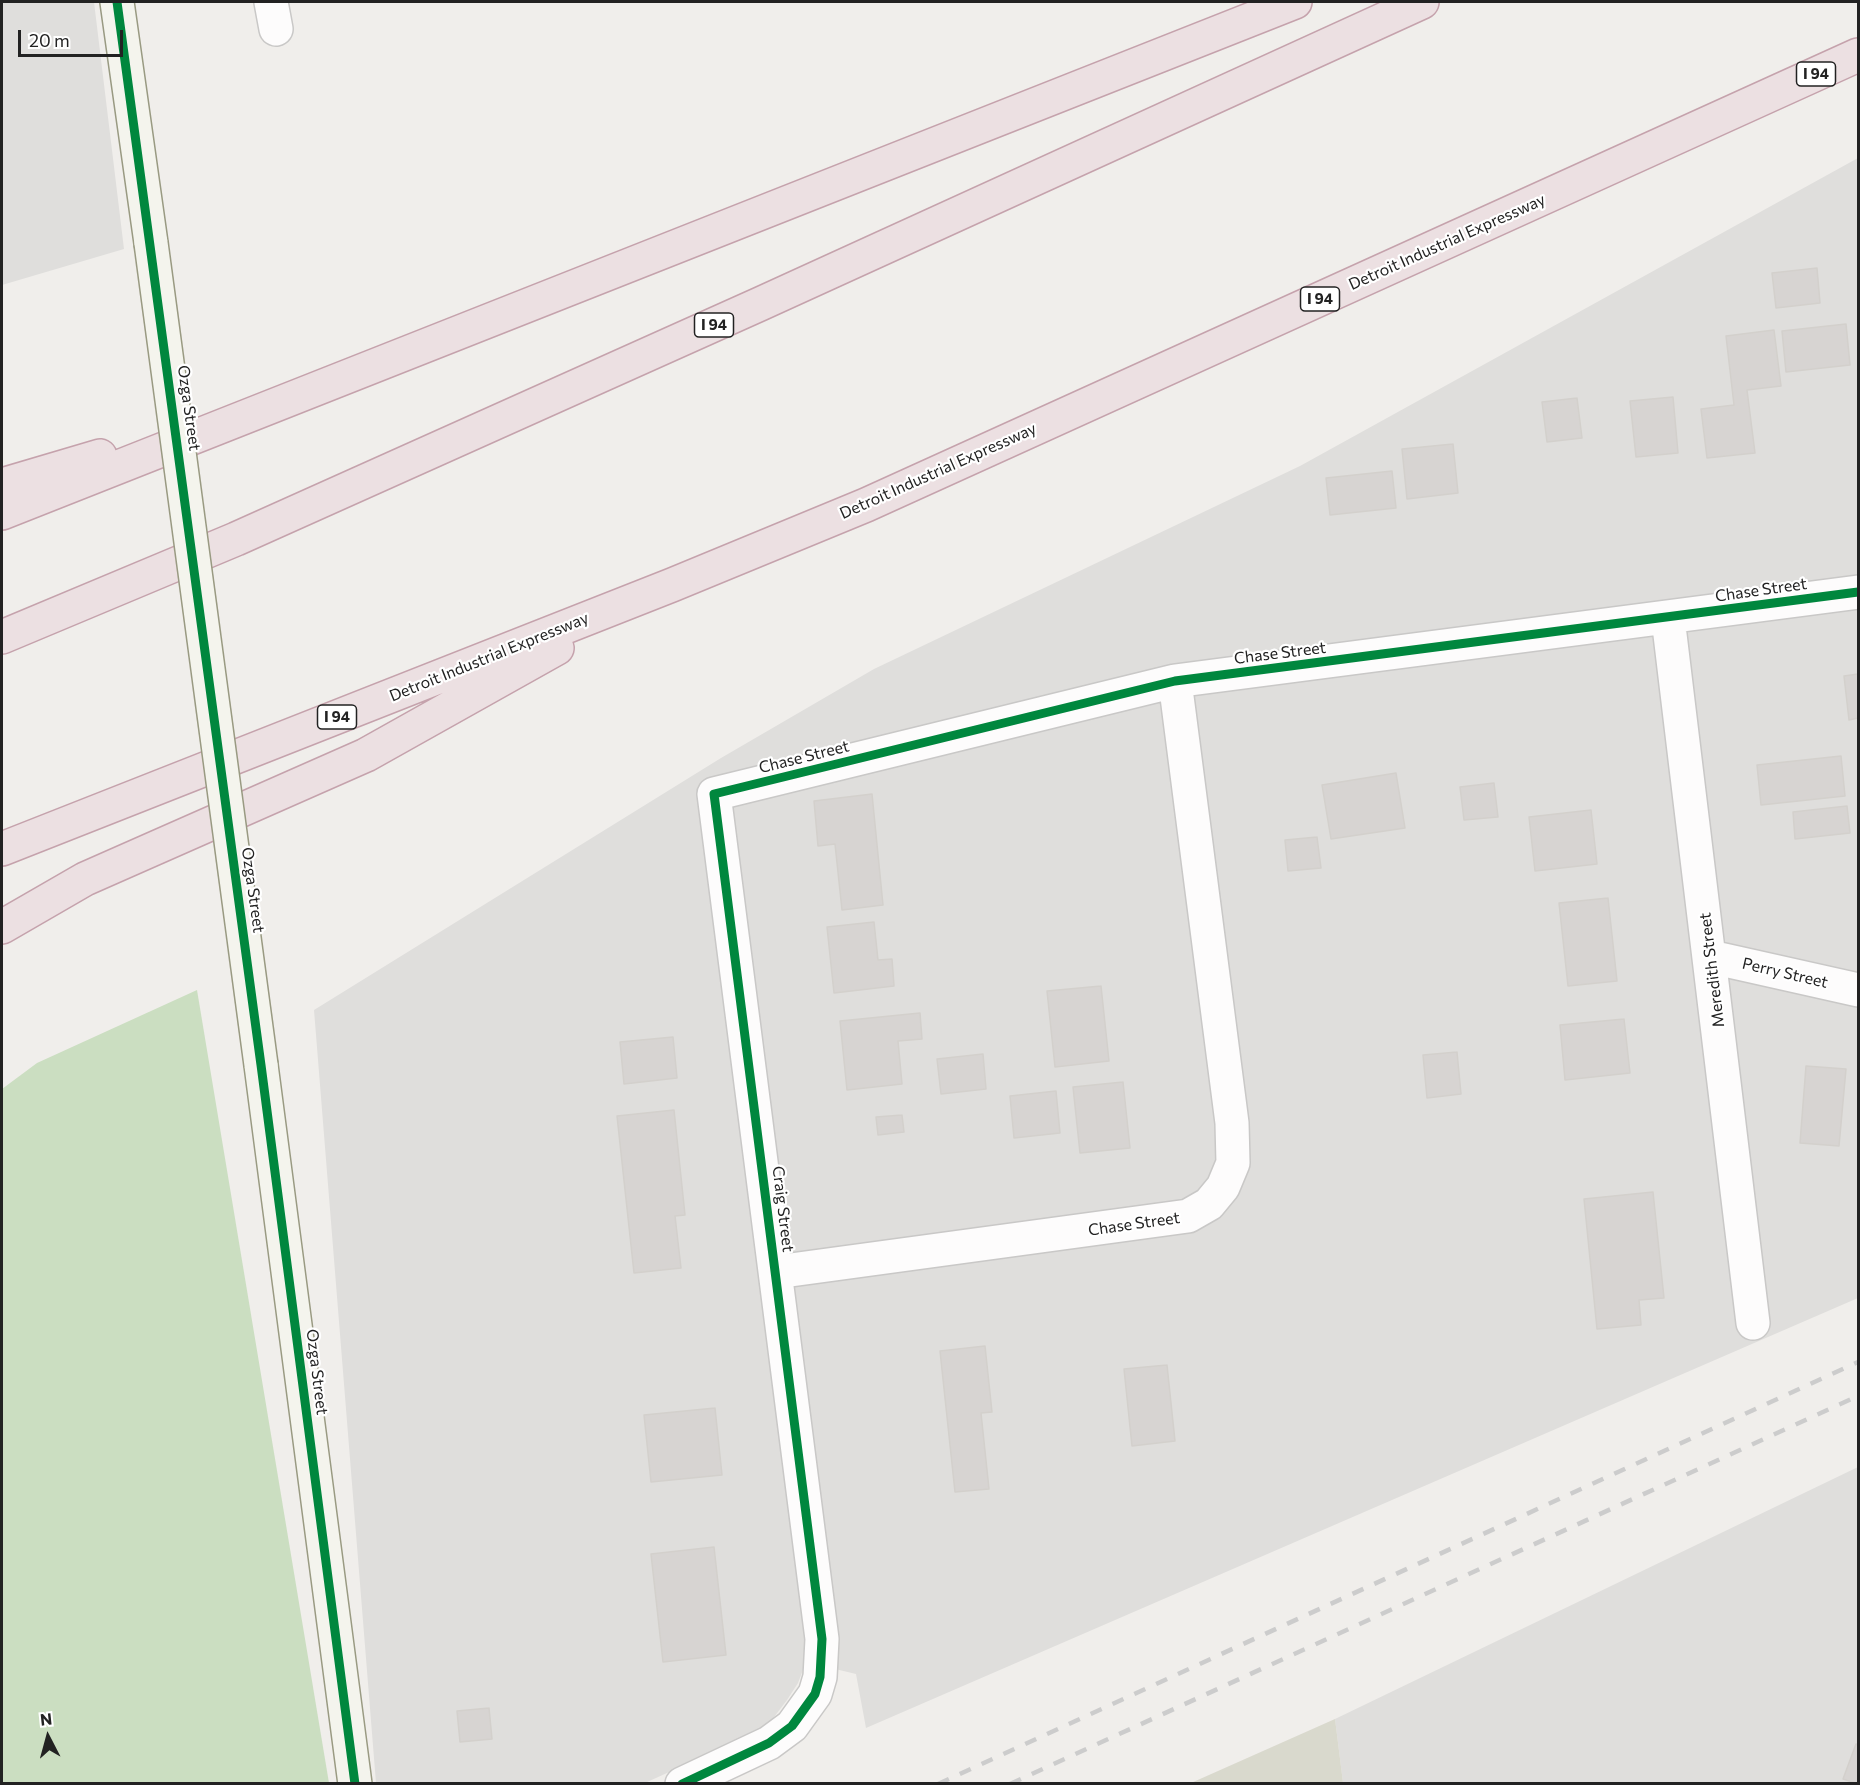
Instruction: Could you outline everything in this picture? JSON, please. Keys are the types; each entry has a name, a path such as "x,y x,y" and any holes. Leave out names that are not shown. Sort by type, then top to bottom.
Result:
{"highway":[{"path":"2,513 1295,2"},
{"name":"I 94","path":"2,637 247,534 1422,2"},
{"name":"Detroit Industrial Expressway","path":"2,849 672,585 866,505 1858,55"},
{"path":"2,484 246,417"},
{"path":"2,927 85,879 366,755 672,585"}],"street":[{"name":"Ozga Street","path":"117,2 261,1065 355,1784"},
{"name":"Chase Street","path":"714,795 1175,681 1858,592"},
{"name":"Meredith Street","path":"1668,618 1711,957 1753,1323"},
{"name":"Chase Street","path":"776,1272 1188,1216 1209,1204 1223,1187 1233,1162 1232,1123 1175,681"},
{"name":"Craig Street","path":"681,1784 769,1743 792,1726 807,1709 820,1677 821,1628 714,795"},
{"name":"Perry Street","path":"1711,957 1858,990"}],"shaded area":[{"path":"2,2 94,2 124,249 2,285"},
{"path":"1858,158 1858,1298 866,1728 856,1674 806,1662 798,1683 787,1700 771,1721 757,1732 645,1783 376,1783 314,1010 721,758 874,669 1300,466"},
{"path":"1858,1467 1858,1783 1343,1783 1335,1719"},
{"path":"1335,1719 1343,1783 1191,1783"}],"green space":[{"path":"197,990 329,1783 2,1783 2,1089 37,1063"}],"building":[{"path":"1817,268 1820,303 1776,308 1772,273"},
{"path":"1846,324 1850,365 1786,372 1782,331"},
{"path":"1774,330 1781,386 1747,390 1755,453 1707,458 1701,409 1734,405 1726,336"},
{"path":"1673,397 1678,453 1636,457 1630,401"},
{"path":"1577,398 1582,438 1547,442 1542,402"},
{"path":"1453,444 1458,493 1407,499 1402,449"},
{"path":"1392,471 1396,508 1330,515 1326,478"},
{"path":"1858,674 1858,718 1849,720 1844,676"},
{"path":"1841,756 1845,796 1761,805 1757,765"},
{"path":"1396,773 1405,828 1331,839 1322,785"},
{"path":"1494,783 1498,817 1464,820 1460,787"},
{"path":"872,794 883,905 842,910 835,844 818,846 814,801"},
{"path":"1847,806 1850,833 1795,839 1793,812"},
{"path":"1591,810 1597,864 1535,871 1529,817"},
{"path":"1317,837 1321,868 1288,871 1285,840"},
{"path":"1608,898 1617,981 1568,986 1559,903"},
{"path":"874,922 878,960 892,959 894,986 834,993 827,927"},
{"path":"1101,986 1109,1061 1055,1067 1047,991"},
{"path":"920,1013 922,1039 898,1041 902,1084 847,1090 840,1021"},
{"path":"1624,1019 1630,1073 1565,1080 1560,1025"},
{"path":"673,1037 677,1078 624,1084 620,1042"},
{"path":"1457,1052 1461,1094 1427,1098 1423,1055"},
{"path":"983,1054 986,1089 941,1094 937,1059"},
{"path":"1806,1066 1846,1069 1839,1146 1800,1143"},
{"path":"1123,1082 1130,1148 1080,1153 1073,1087"},
{"path":"1056,1091 1060,1133 1014,1138 1010,1096"},
{"path":"674,1110 685,1215 675,1216 681,1268 634,1273 617,1116"},
{"path":"902,1115 904,1132 878,1135 876,1117"},
{"path":"1653,1192 1664,1298 1639,1300 1641,1325 1597,1329 1584,1199"},
{"path":"985,1346 992,1412 981,1413 989,1489 955,1492 940,1351"},
{"path":"1167,1365 1175,1441 1132,1446 1124,1369"},
{"path":"715,1408 722,1475 651,1482 644,1415"},
{"path":"714,1547 726,1655 663,1662 651,1554"},
{"path":"489,1708 492,1739 460,1742 457,1711"},
{"path":"1856,1744 1858,1745 1858,1784 1843,1779"}],"railway":[{"path":"938,1784 1858,1362"},
{"path":"1010,1784 1858,1396"}],"cycle path":[{"path":"117,2 261,1065 355,1784"},
{"path":"682,1784 769,1743 792,1726 815,1694 820,1677 822,1639 714,794 1175,681 1858,592"}]}
